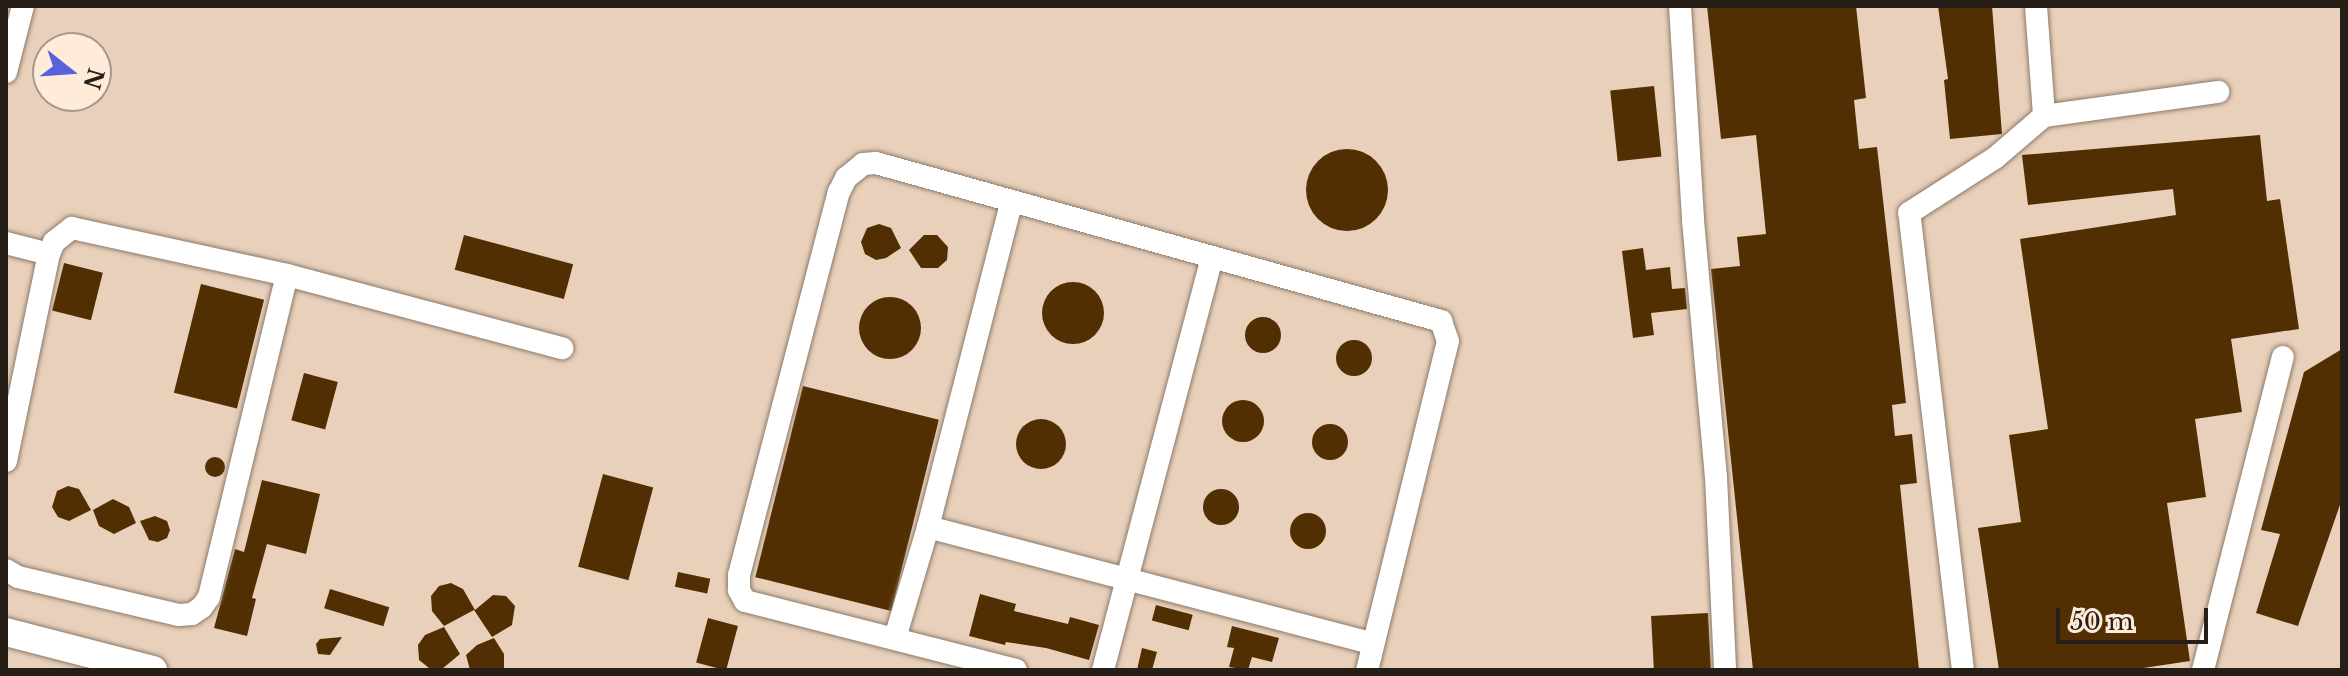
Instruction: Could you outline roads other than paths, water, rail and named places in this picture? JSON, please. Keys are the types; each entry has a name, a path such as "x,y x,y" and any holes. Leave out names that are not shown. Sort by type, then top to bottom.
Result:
{"main road":[{"path":"6,632 153,670"}],"lane":[{"path":"6,72 23,6"},
{"path":"1680,6 1693,220 1716,477 1725,670"},
{"path":"2036,6 2044,116"},
{"path":"1963,670 1909,213 1995,158 2044,116 2218,92"},
{"path":"1016,670 745,601 739,590 739,575 839,192 846,178 863,164 876,163 1441,321 1448,341 1367,670"},
{"path":"895,638 928,527 1011,203"},
{"path":"6,461 49,254 54,242 72,228 287,275 562,348"},
{"path":"6,243 49,254"},
{"path":"1103,670 1212,257"},
{"path":"6,570 18,577 179,615 192,614 202,607 209,597 287,275"},
{"path":"2203,670 2283,357"},
{"path":"928,527 1373,644"}]}
